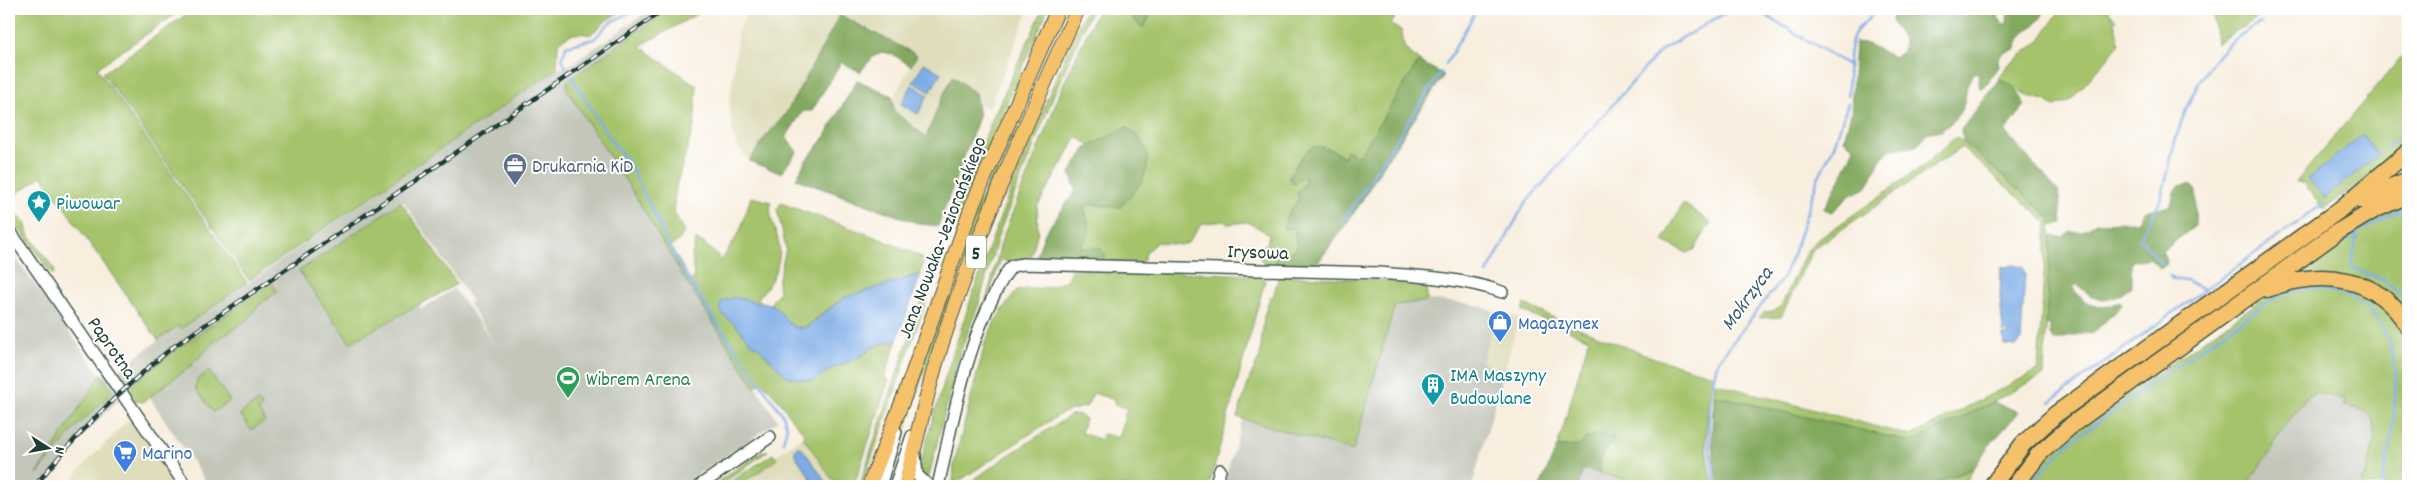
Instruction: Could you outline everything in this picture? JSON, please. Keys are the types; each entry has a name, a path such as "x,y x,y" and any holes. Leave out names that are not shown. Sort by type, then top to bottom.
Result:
{"highway":[{"path":"1992,486 2023,444 2056,414 2338,211 2408,152"},
{"path":"2338,211 2408,180"},
{"path":"2015,486 2039,454 2073,424 2254,295 2342,229 2378,208 2408,195"},
{"path":"2254,295 2305,278 2340,279 2363,286 2379,295 2395,309 2408,326"}],"main road":[{"name":"Jana Nowaka-Jeziorańskiego","path":"906,392 972,206 1058,9"},
{"name":"Jana Nowaka-Jeziorańskiego","path":"923,415 942,343 962,288 1029,122 1078,9"},
{"name":"5","path":"869,486 906,392"},
{"name":"5","path":"905,486 923,415"}],"street":[{"name":"Paprotna","path":"9,230 186,486"},
{"name":"Irysowa","path":"931,486 973,344 991,301 1012,266 1022,264 1378,273 1436,277 1479,284 1502,292"},
{"name":"Jana Nowaka-Jeziorańskiego","path":"880,486 906,392"},
{"name":"Jana Nowaka-Jeziorańskiego","path":"895,486 911,439 923,415"},
{"path":"699,486 770,437"},
{"path":"914,451 917,475 931,486"},
{"path":"1215,486 1220,470"}],"shaded area":[{"path":"648,9 670,9 567,80 681,273 778,421 680,486 209,486 144,389 132,396 119,399 82,437 42,486 9,486 9,249 100,374 114,373 178,326 181,329 557,69 570,65 647,12","holes":["403,201 472,301 469,304 496,345 454,289 421,309 419,306 350,343 300,271","100,374 113,392 76,427 41,470"]},
{"path":"750,9 1029,9 989,108 976,104 975,93 940,102 926,137 894,111 893,98 916,55 840,15 785,115 766,136 749,161 738,148 733,136 729,108 738,31"},
{"path":"1433,300 1472,304 1492,310 1489,323 1493,325 1482,362 1496,369 1497,366 1505,368 1472,486 1223,486 1243,418 1353,451 1395,305"},
{"name":"Magazynex","path":"1492,310 1519,318 1505,368 1497,366 1496,369 1482,362 1493,325 1489,323"},
{"path":"2258,378 2369,401 2380,425 2364,486 2132,486"},
{"path":"131,417 179,486 67,486 84,465"},
{"path":"803,437 832,479 853,486 739,486 777,459 775,456"},
{"path":"1583,469 1651,486 1578,486"}],"green space":[{"path":"9,9 183,9 97,68 247,282 181,329 178,326 158,340 42,176 9,199"},
{"path":"194,9 627,9 608,19 590,35 577,34 561,40 558,43 557,69 249,280 103,73"},
{"path":"670,9 706,9 640,46 697,86 694,126 676,186 673,211 684,231 681,238 671,247 691,282 694,277 692,255 696,240 704,243 722,260 740,231 751,197 771,202 771,216 780,253 773,277 758,298 763,303 739,298 728,299 721,302 720,309 724,316 736,325 751,343 758,347 785,375 791,378 812,381 833,368 858,358 877,345 897,340 884,379 889,379 854,486 832,479 803,437 806,435 792,420 781,402 762,382 755,387 681,273 633,192 567,90 567,81"},
{"path":"1043,9 1048,9 953,226 949,231 949,225 994,115"},
{"path":"1086,9 1092,9 1055,92 999,233 978,306 960,352 928,480 919,468 973,293 1015,178"},
{"path":"1098,9 1129,9 1134,20 1145,25 1154,9 1399,9 1391,25 1402,31 1404,47 1419,61 1359,156 1346,150 1345,157 1324,146 1302,156 1289,176 1291,182 1306,178 1306,182 1297,193 1299,198 1288,229 1294,228 1298,240 1297,245 1291,252 1275,259 1274,265 1264,264 1257,253 1257,249 1267,244 1269,234 1248,222 1228,224 1224,221 1201,224 1188,243 1180,245 1157,242 1147,251 1142,263 1102,261 1079,249 1090,232 1084,205 1093,204 1106,207 1126,127 1091,146 1077,137 1037,207 1038,231 1031,257 1009,263 1001,259 985,306 1002,239 1064,83"},
{"path":"1129,9 1154,9 1143,28 1134,20"},
{"path":"1894,9 2001,9 1998,17 2003,24 2007,24 2008,9 2045,9 2038,22 2020,37 2016,49 2002,53 1998,61 1999,67 1985,86 1980,89 1978,73 1976,72 1967,85 1962,108 1950,123 1941,131 1929,132 1915,146 1891,149 1881,159 1867,187 1851,195 1832,212 1823,209 1839,182 1854,148 1844,140 1851,113 1855,42 1865,43 1894,57 1903,52 1904,41 1892,21"},
{"path":"2061,9 2107,9 2116,20 2114,22 2120,44 2070,101 2054,106 2045,100 2028,96 1999,78 2007,66 2039,41"},
{"path":"2212,9 2272,9 2217,43"},
{"path":"840,15 917,55 911,66 892,54 881,52 873,57 860,72 841,62 812,111 803,111 786,137 797,152 781,173 749,161 766,136 785,115"},
{"path":"2408,49 2408,141 2363,181 2323,209 2304,183 2296,182","holes":["2362,135 2376,151 2379,150 2381,152 2325,198 2309,179"]},
{"path":"1419,61 1444,75 1383,165 1358,207 1317,264 1274,265 1278,256 1294,251 1297,246 1294,228 1283,229 1287,215 1299,198 1297,193 1306,182 1306,178 1302,177 1295,184 1291,182 1289,176 1301,158 1311,148 1316,147 1332,151 1344,157 1346,150 1359,156"},
{"path":"953,76 975,93 979,117 938,226 920,224 796,179 806,160 823,140 857,80 892,96 894,111 926,137"},
{"path":"2000,79 2014,87 2025,105 2005,132 2058,191 2062,223 2052,226 2049,216 1964,143 1961,130"},
{"path":"1025,96 1029,98 989,193 919,387 888,486 884,486 914,386 974,214"},
{"path":"1126,127 1138,136 1145,146 1148,157 1143,177 1137,188 1120,207 1084,206 1090,232 1080,248 1100,248 1106,256 1102,261 1039,259 1037,255 1045,233 1076,190 1070,173 1086,148"},
{"path":"1956,137 1979,153 2051,219 2044,375 1911,442 1714,395 1715,383 1911,436 2038,370 2047,223 1962,147 1813,249 1781,317 1758,318 1764,312 1774,311 1781,306 1806,252 1816,241 1924,165"},
{"path":"2190,184 2196,191 2195,226 2162,251 2167,264 2160,269 2150,258 2132,261 2132,283 2130,287 2123,293 2109,299 2103,300 2093,297 2077,284 2073,288 2088,303 2100,307 2113,305 2120,301 2122,305 2092,334 2087,333 2054,340 2050,335 2050,325 2046,324 2051,236 2063,237 2069,232 2081,232 2096,223 2137,222 2144,211 2171,206 2174,192 2179,186"},
{"path":"2385,192 2014,475 2007,486 2002,486 2029,450 2061,420 2330,224"},
{"path":"401,202 457,284 350,343 299,271"},
{"path":"781,203 871,236 923,258 921,274 843,298 804,328 792,326 770,304 779,292 778,282 786,249 777,209"},
{"path":"1683,203 1711,223 1694,250 1687,253 1663,241"},
{"path":"2408,203 2408,317 2394,301 2294,275 2294,273 2349,235"},
{"path":"19,216 25,222 28,234 55,270 53,276 11,218"},
{"path":"1072,269 1258,275 1265,280 1209,486 965,486 1007,456 1071,415 1078,414 1085,419 1081,433 1102,440 1103,434 1119,438 1127,408 1114,405 1115,400 1093,393 1087,406 1062,413 953,485 954,464 985,343 995,321 1017,290 1050,287 1058,284 1069,276"},
{"path":"934,271 933,281 862,486 859,486 919,308"},
{"path":"1279,275 1427,283 1427,301 1395,305 1353,451 1237,417 1251,375 1260,357 1264,316 1270,297 1273,297"},
{"path":"272,283 277,292 259,305 247,320 214,342 193,364 143,402 132,398 126,389 181,346"},
{"path":"2339,283 2372,297 2401,326 2408,340 2408,447 2400,486 2360,486 2366,476 2372,452 2375,430 2373,421 2368,414 2358,409 2344,406 2345,399 2315,393 2307,397 2276,438 2272,450 2250,480 2248,486 2026,486 2040,464 2076,431 2261,300 2280,289"},
{"path":"1524,304 1563,322 1561,327 1522,311"},
{"path":"1571,325 1657,359 1713,375 1707,416 1706,444 1707,458 1714,484 1711,486 1651,486 1600,473 1600,458 1614,437 1603,434 1586,438 1580,446 1557,447 1589,339 1568,330"},
{"path":"209,371 230,401 213,412 195,388 197,380"},
{"path":"101,374 113,392 76,427 37,474"},
{"path":"1714,395 1910,442 1993,402 2019,412 1987,448 1974,468 1929,486 1720,486 1713,452"},
{"path":"258,401 262,407 258,410 265,421 251,430 240,414"},
{"path":"1603,434 1614,438 1600,458 1600,473 1583,469 1578,486 1540,486 1557,447 1580,446 1586,438"},
{"path":"763,451 768,451 719,486 711,486"},
{"path":"773,454 777,459 739,486 724,486"},
{"path":"1974,468 1964,486 1929,486"}],"water":[{"path":"924,63 941,73 930,92 913,82"},
{"path":"912,85 928,95 918,114 901,104"},
{"path":"2362,135 2378,155 2325,198 2308,179"},
{"path":"2013,265 2023,267 2025,275 2021,340 2016,346 2004,345 2003,335 2009,335 2009,332 2003,332 2000,296 2001,268"},
{"path":"921,274 897,340 874,346 858,358 833,368 812,381 791,378 785,375 758,347 751,343 736,325 724,316 720,309 721,302 732,298 769,304 777,309 792,325 801,329 810,325 843,298"},
{"path":"797,447 801,447 827,483 827,486 816,486 795,455"}],"waterway":[{"path":"568,71 562,59 566,46 594,39 609,23 637,9"},
{"path":"1446,64 1477,9"},
{"path":"1487,273 1524,205 1654,58 1663,49 1732,9"},
{"path":"1755,9 1850,66"},
{"name":"Mokrzyca","path":"1848,96 1849,56 1852,40 1857,30 1871,16 1874,9"},
{"path":"2163,265 2140,238 2160,200 2183,118 2198,85 2218,56 2245,32 2261,23"},
{"path":"1343,221 1441,72"},
{"path":"572,78 614,145 628,161 677,261 719,326 783,415 787,427 783,442"},
{"name":"Mokrzyca","path":"1717,486 1711,457 1709,424 1714,375 1718,361 1782,279 1794,252 1818,178 1834,146 1848,103"},
{"path":"2386,147 2402,137 2408,129"},
{"path":"2404,170 2408,166"},
{"path":"2050,402 2323,204"},
{"path":"2408,206 2357,233 2351,267 2383,280 2408,298"},
{"path":"2309,267 2357,233"},
{"path":"2170,276 2173,280 2187,280 2203,290"},
{"path":"2028,486 2070,442 2263,305 2283,294 2311,288 2342,294 2366,307 2382,326 2391,349 2395,376 2395,405 2381,486"}],"railway":[{"path":"35,486 100,413 135,379 173,347 665,9"}],"place":[{"name":"Drukarnia KiD","path":"515,186"},
{"name":"Piwowar","path":"39,223"},
{"name":"Magazynex","path":"1500,343"},
{"name":"Wibrem Arena","path":"568,399"},
{"name":"IMA Maszyny Budowlane","path":"1433,406"},
{"name":"Marino","path":"125,473"}]}
